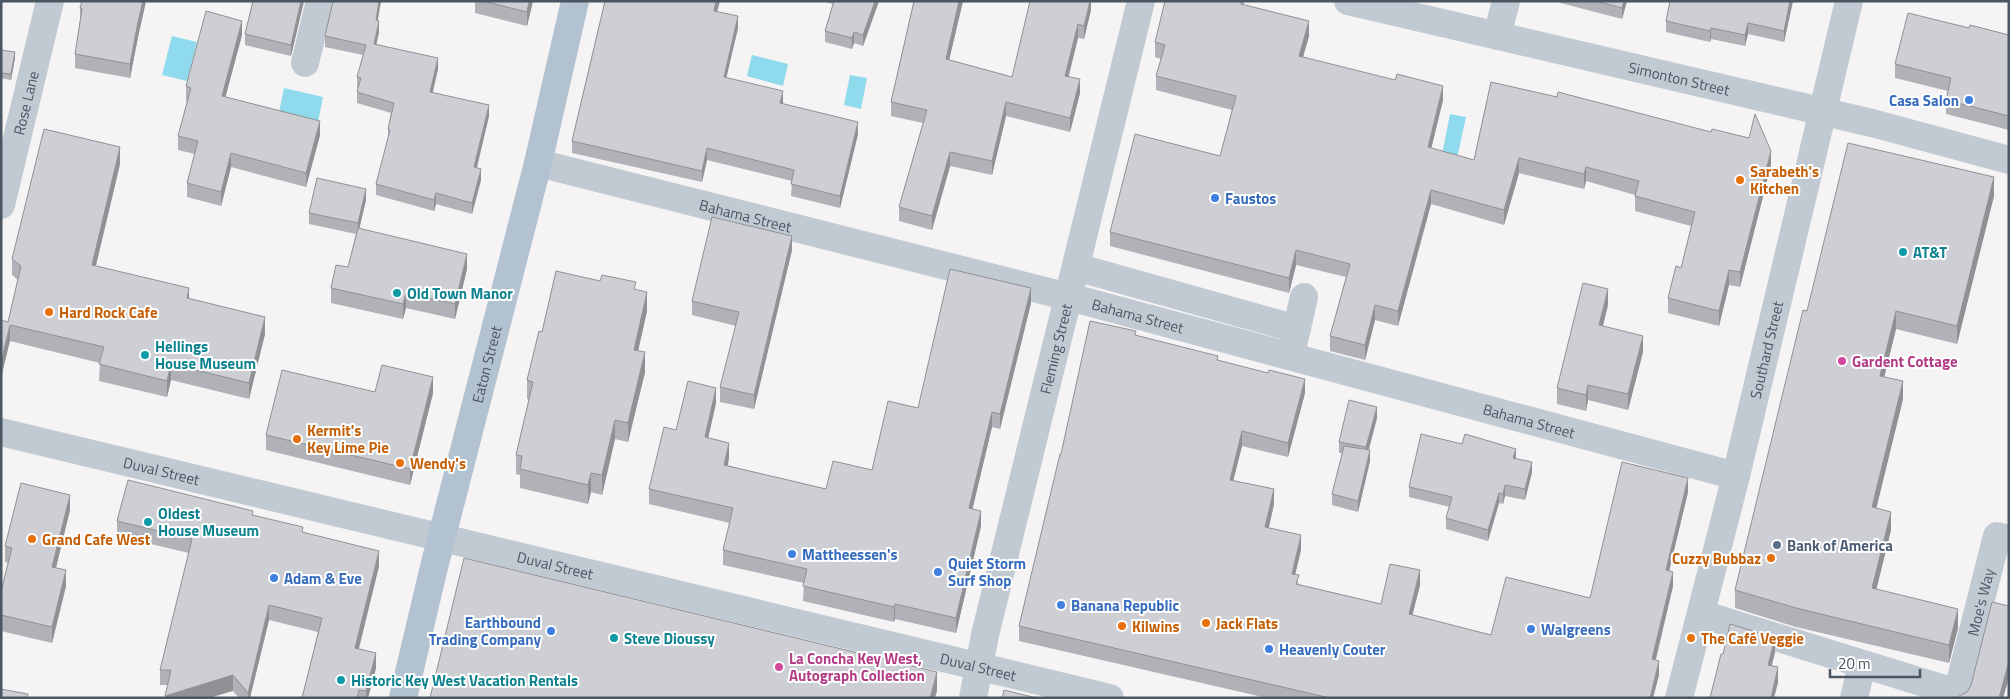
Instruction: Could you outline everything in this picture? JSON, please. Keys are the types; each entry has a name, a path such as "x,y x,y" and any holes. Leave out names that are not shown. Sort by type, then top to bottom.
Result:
{"main road":[{"name":"Eaton Street","path":"403,698 442,537 538,163 575,1"}],"street":[{"name":"Rose Lane","path":"1,205 50,1"},
{"path":"305,63 320,1"},
{"name":"Fleming Street","path":"973,698 985,635 1141,1"},
{"name":"Simonton Street","path":"1348,1 1823,112 2009,160"},
{"path":"1497,36 1506,1"},
{"name":"Southard Street","path":"1679,698 1736,476 1850,1"},
{"name":"Bahama Street","path":"538,163 1069,297 1736,476"},
{"path":"1076,267 1297,329"},
{"path":"1290,356 1304,297"},
{"name":"Duval Street","path":"1,432 1110,698"},
{"name":"Moe's Way","path":"1956,696 2003,538"},
{"path":"1701,614 1956,696"},
{"path":"1854,698 1862,665"}],"water":[{"path":"172,36 197,42 187,81 162,75"},
{"path":"752,55 788,64 783,86 747,76"},
{"path":"850,75 867,78 861,109 844,105"},
{"path":"284,88 323,97 318,122 279,113"},
{"path":"1450,114 1466,117 1456,163 1441,160"}],"building":[{"path":"82,1 143,1 130,64 75,54"},
{"path":"253,1 301,1 291,45 245,34"},
{"path":"333,1 379,1 376,20 379,21 374,44 438,58 430,92 489,105 474,167 481,169 472,203 436,193 434,200 376,184 390,130 388,129 394,103 357,92 361,78 357,77 366,45 325,36"},
{"path":"483,1 529,1 527,12"},
{"path":"605,1 716,1 714,11 738,16 724,77 783,91 780,103 858,122 840,196 791,184 794,170 707,148 702,171 572,141"},
{"path":"834,1 875,1 863,35 854,32 852,38 825,31"},
{"path":"914,1 959,1 946,59 1012,77 1030,1 1090,1 1084,26 1078,24 1065,76 1080,79 1070,118 1006,102 992,161 950,152 932,216 899,207 927,110 891,102"},
{"path":"1165,1 1242,1 1241,4 1309,21 1299,56 1395,80 1397,74 1443,86 1428,147 1474,160 1491,82 1557,97 1558,92 1711,132 1712,129 1749,138 1755,114 1771,151 1740,272 1729,270 1719,311 1668,298 1676,266 1681,268 1695,212 1635,196 1639,181 1586,167 1584,174 1519,158 1504,210 1431,190 1398,311 1375,305 1365,345 1330,336 1350,264 1296,250 1289,278 1110,232 1135,134 1220,156 1236,96 1156,76 1165,45 1155,42"},
{"path":"1596,1 1624,1 1622,8"},
{"path":"1670,1 1790,1 1784,31 1748,23 1745,35 1711,28 1710,31 1666,21"},
{"path":"206,11 242,21 222,96 320,121 306,173 231,153 221,192 187,183 198,141 178,136 191,88 186,86"},
{"path":"1908,13 1969,28 1970,25 2009,35 2009,116 1946,100 1951,78 1895,64"},
{"path":"1,50 15,52 11,74 1,73"},
{"path":"44,129 120,147 92,265 189,288 187,298 265,317 249,383 171,364 167,381 99,364 104,347 10,325 1,362 1,320 8,322 21,266 12,259"},
{"path":"1848,143 1994,177 1957,326 1896,311 1880,376 1903,381 1872,507 1891,512 1872,588 1958,609 1949,645 1796,608 1735,590 1803,310 1807,311"},
{"path":"317,178 366,189 358,223 309,213"},
{"path":"712,217 792,236 754,395 720,387 739,312 692,301"},
{"name":"Old Town Manor","path":"358,228 467,254 455,304 406,293 403,304 331,288 336,265 348,267"},
{"path":"950,269 1031,288 1000,414 992,412 969,508 981,511 956,618 895,604 894,607 803,586 807,569 723,550 733,508 649,489 664,427 676,430 688,381 716,388 705,437 729,443 724,465 826,489 833,461 872,470 888,401 918,408"},
{"path":"556,271 600,281 602,275 636,282 634,289 647,292 634,350 645,352 628,423 615,420 602,475 591,473 588,485 520,469 522,456 516,455 533,382 527,380 539,331 542,332"},
{"path":"1583,283 1608,289 1599,325 1643,336 1628,394 1588,385 1586,395 1557,388"},
{"path":"1090,321 1136,331 1135,335 1218,356 1217,360 1268,373 1269,370 1305,379 1288,443 1242,431 1230,480 1274,489 1265,527 1301,535 1292,574 1299,575 1296,584 1381,604 1390,564 1420,570 1409,614 1491,635 1506,577 1590,598 1622,462 1688,478 1666,570 1673,572 1652,659 1659,661 1650,698 1330,698 1019,626 1061,454"},
{"path":"382,365 433,377 410,469 266,435 282,370 375,392"},
{"path":"1349,400 1377,407 1366,447 1339,442"},
{"path":"1421,434 1462,444 1465,434 1516,449 1513,458 1532,462 1525,489 1505,485 1503,494 1499,493 1488,530 1446,518 1452,497 1409,487"},
{"path":"1344,446 1370,450 1358,501 1332,494"},
{"path":"128,480 253,511 252,515 303,527 302,532 379,551 355,648 376,653 366,691 359,690 357,698 302,698 322,618 269,605 248,693 233,675 165,696 171,670 160,670 192,539 117,521"},
{"path":"21,483 70,495 52,567 66,570 52,627 1,615 1,591 12,548 5,546"},
{"path":"464,558 937,672 930,698 430,698"},
{"path":"1992,602 2009,606 2009,661 1999,698 1959,698 1959,696 1967,692 1971,685"},
{"path":"1730,624 1775,638 1768,665 1778,667 1771,698 1710,698"},
{"path":"1,689 28,694 27,698 1,698"},
{"path":"1004,690 1037,698 1002,698"}],"place":[{"name":"Casa Salon","path":"1969,100"},
{"name":"Sarabeth's Kitchen","path":"1740,180"},
{"name":"Faustos","path":"1215,198"},
{"name":"AT&T","path":"1903,252"},
{"name":"Old Town Manor","path":"397,293"},
{"name":"Hard Rock Cafe","path":"49,312"},
{"name":"Hellings House Museum","path":"145,355"},
{"name":"Gardent Cottage","path":"1842,361"},
{"name":"Kermit's Key Lime Pie","path":"297,439"},
{"name":"Wendy's","path":"400,463"},
{"name":"Oldest House Museum","path":"148,522"},
{"name":"Grand Cafe West","path":"32,539"},
{"name":"Bank of America","path":"1777,545"},
{"name":"Mattheessen's","path":"792,554"},
{"name":"Cuzzy Bubbaz","path":"1771,558"},
{"name":"Quiet Storm Surf Shop","path":"938,572"},
{"name":"Adam & Eve","path":"274,578"},
{"name":"Banana Republic","path":"1061,605"},
{"name":"Jack Flats","path":"1206,623"},
{"name":"Kilwins","path":"1122,626"},
{"name":"Walgreens","path":"1531,629"},
{"name":"Earthbound Trading Company","path":"551,631"},
{"name":"Steve Dioussy","path":"614,638"},
{"name":"The Café Veggie","path":"1691,638"},
{"name":"Heavenly Couter","path":"1269,649"},
{"name":"La Concha Key West, Autograph Collection","path":"779,667"},
{"name":"Historic Key West Vacation Rentals","path":"341,680"}]}
